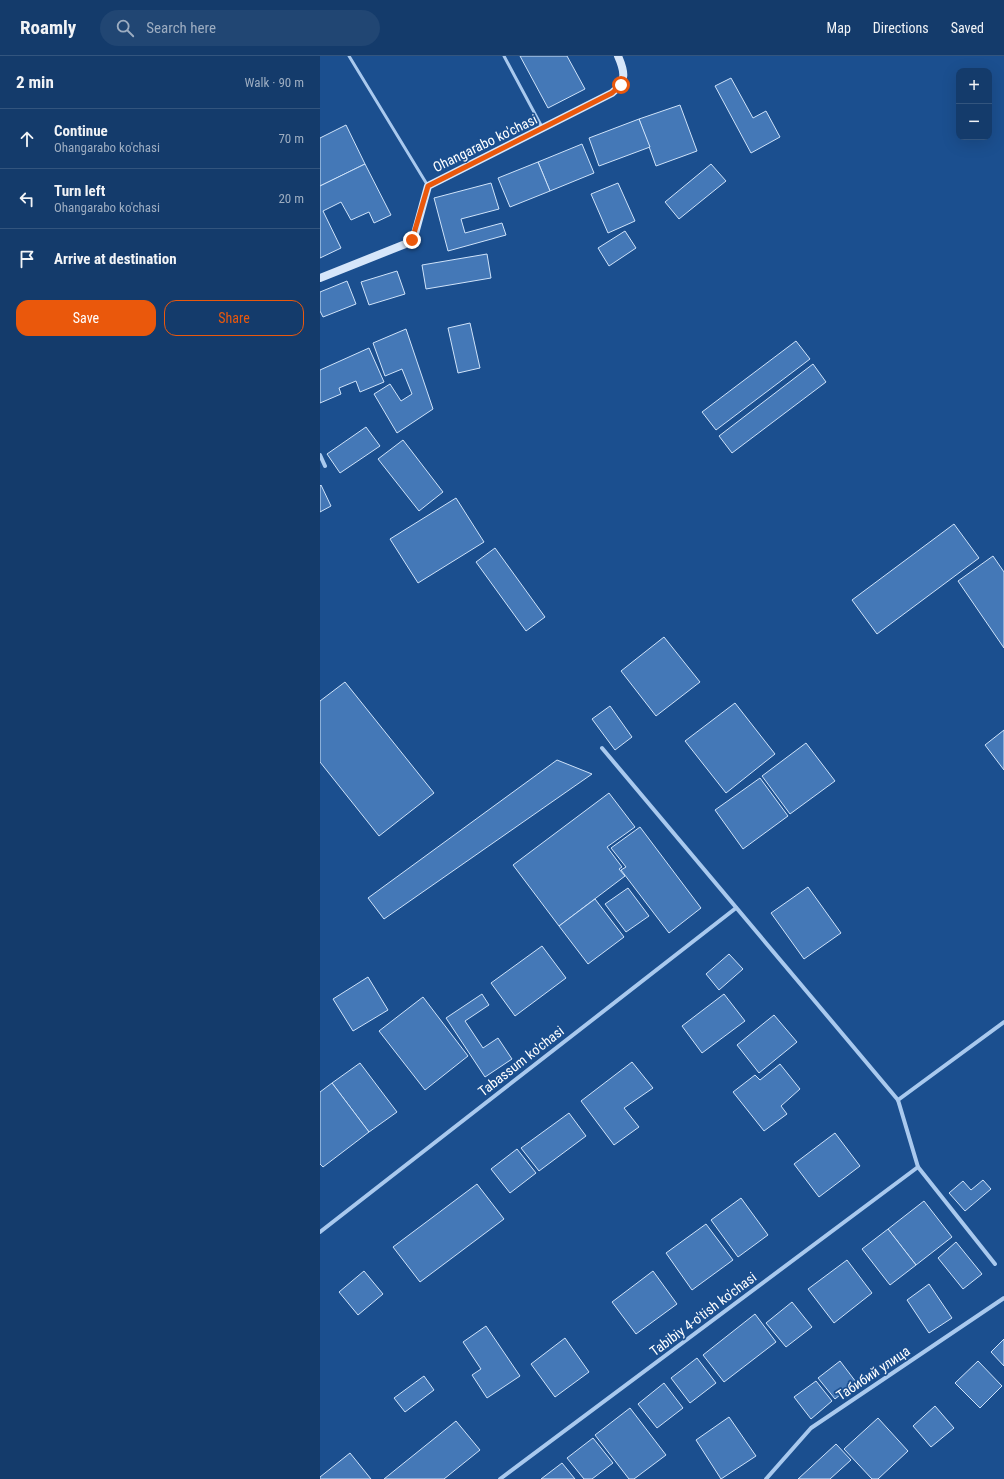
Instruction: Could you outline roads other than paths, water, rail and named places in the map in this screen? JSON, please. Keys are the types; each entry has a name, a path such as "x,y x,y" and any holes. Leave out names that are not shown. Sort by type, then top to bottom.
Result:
{"street":[{"name":"Ohangarabo ko'chasi","path":"320,278 412,240 428,186 543,129 617,90 623,81 624,76 618,56"},
{"path":"320,455 325,466"},
{"path":"602,748 898,1100 918,1167 994,1264"},
{"name":"Tabassum ko'chasi","path":"320,1232 736,908"},
{"path":"898,1100 1004,1022"},
{"name":"Tabibiy 4-o'tish ko'chasi","path":"500,1479 918,1167"},
{"name":"Табибий улица","path":"766,1479 811,1428 1004,1298"}],"lane":[{"path":"349,56 428,186"},
{"path":"504,56 543,129"}]}
